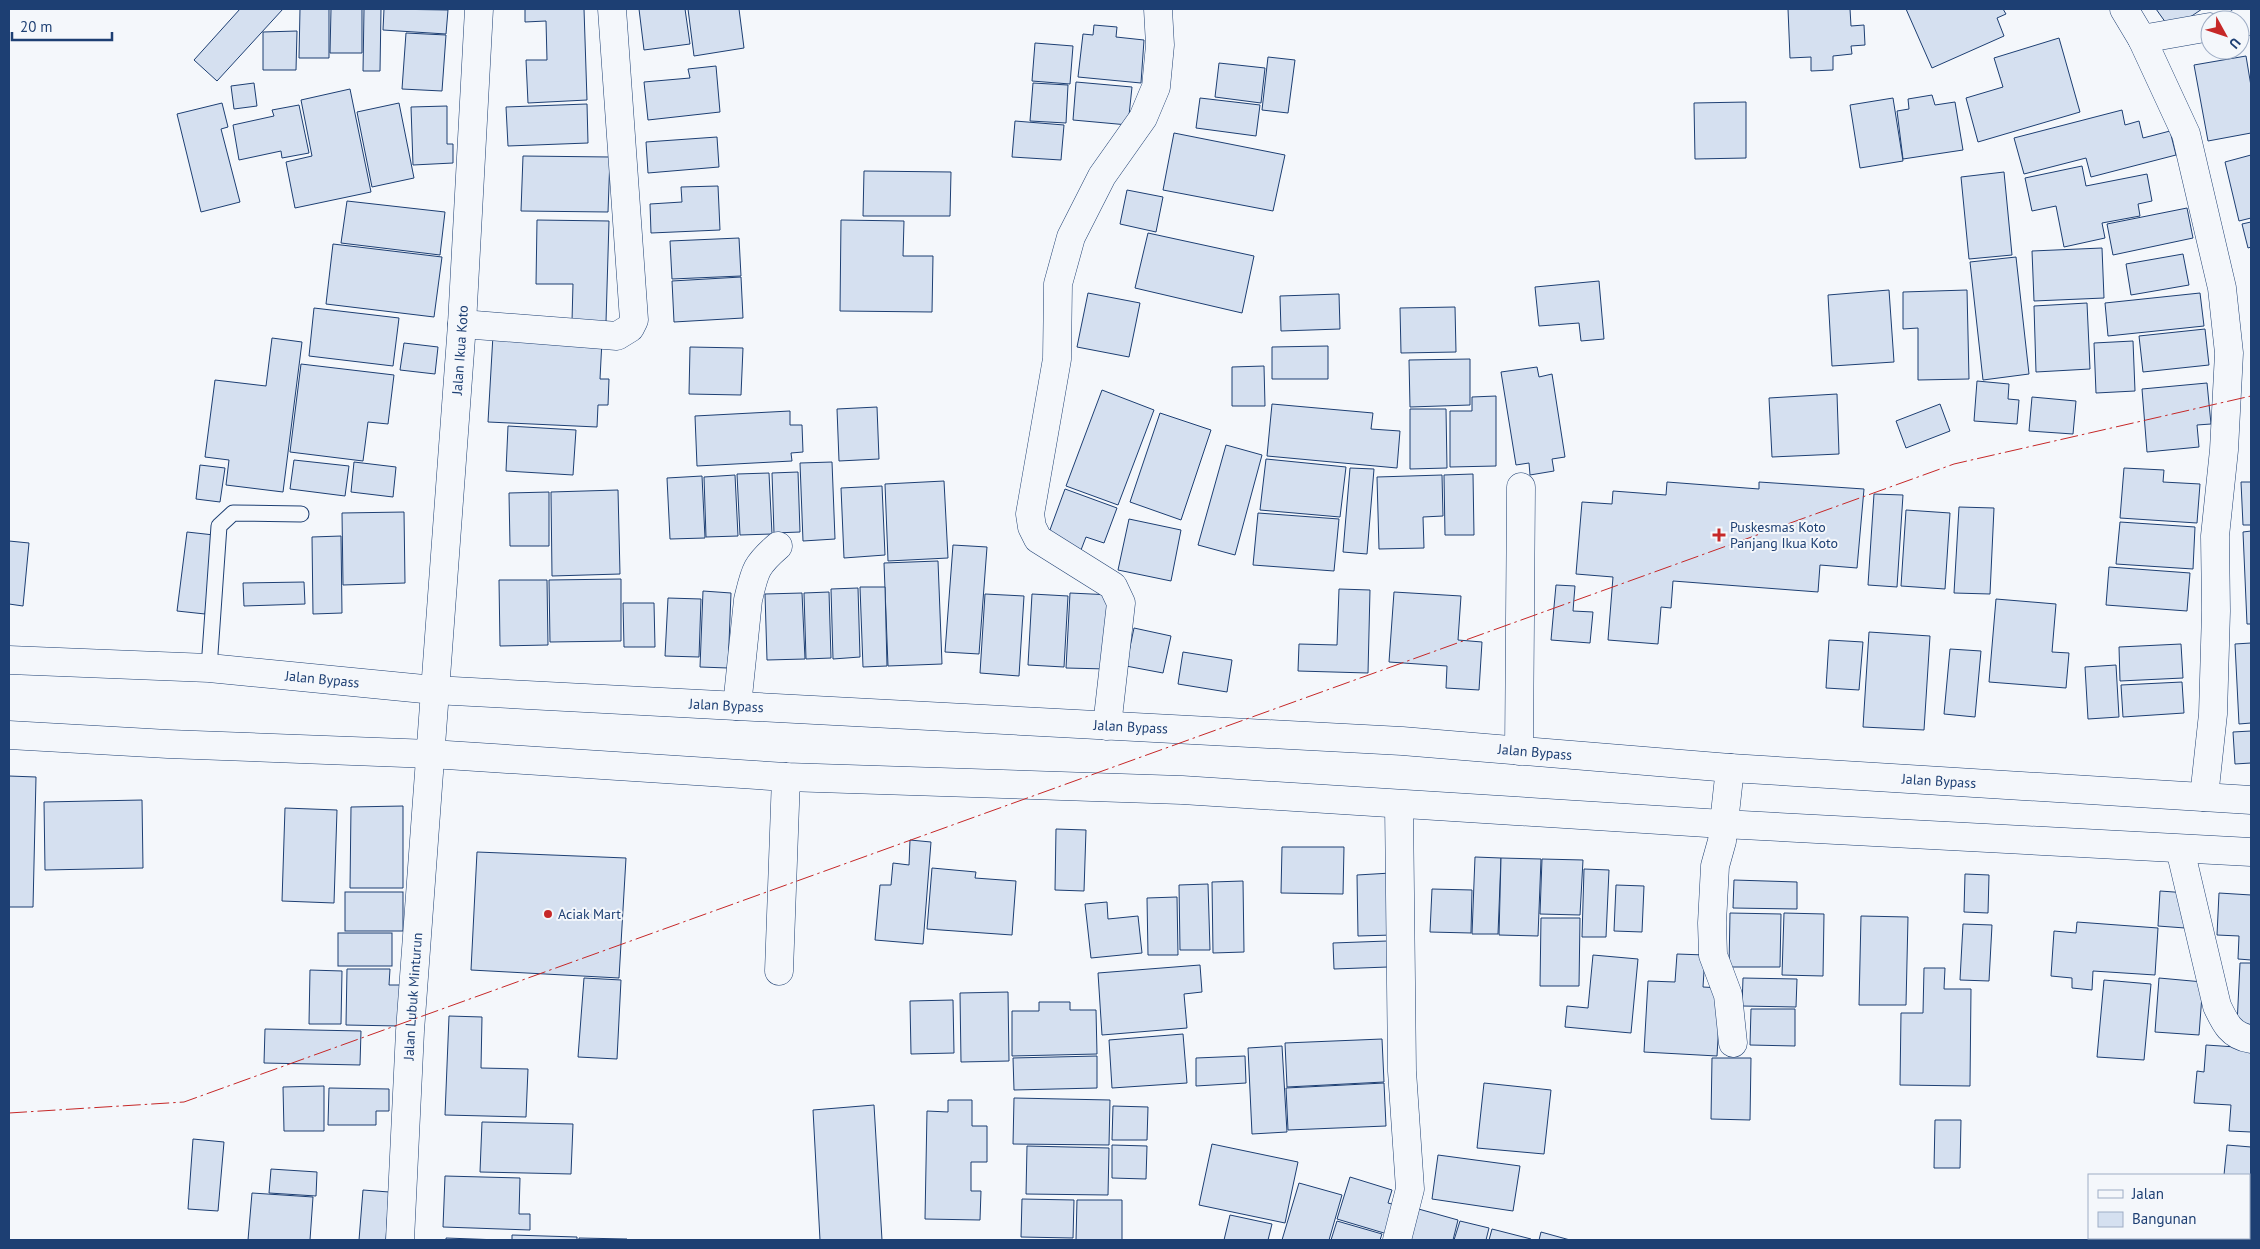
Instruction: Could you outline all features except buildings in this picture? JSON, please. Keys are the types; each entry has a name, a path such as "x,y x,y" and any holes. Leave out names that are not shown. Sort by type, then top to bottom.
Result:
{"main road":[{"name":"Jalan Ikua Koto","path":"431,754 434,690 444,592 462,324 479,9"},
{"path":"462,324 617,336 630,328 634,320 612,9"},
{"path":"1107,726 1117,651 1121,603 1118,594 1112,586 1038,539 1032,527 1030,514 1056,359 1058,284 1071,236 1102,176 1143,118 1156,87 1160,45 1158,9"},
{"path":"2124,9 2142,39 2186,134 2222,288 2229,352 2224,450 2216,536 2213,714 2204,797"},
{"path":"2142,39 2200,29"},
{"path":"1519,751 1520,487"},
{"path":"737,706 748,600 752,584 757,566 778,546"},
{"name":"Jalan Bypass","path":"9,660 209,668 434,690 1383,740 1730,768 2251,800"},
{"path":"9,735 168,744 431,754 786,777 1256,794 1399,805 1723,824 2251,852"},
{"name":"Jalan Lubuk Minturun","path":"400,1240 410,1031 431,754"},
{"path":"1730,768 1723,824 1715,866 1712,923 1713,955 1728,995 1733,1043"},
{"path":"779,972 786,777"},
{"path":"1397,1240 1410,1189 1402,1070 1399,805"},
{"path":"2180,849 2216,1006 2228,1028 2242,1038 2251,1040"}],"lane":[{"path":"209,668 219,526 233,513 301,514"}],"power":[{"path":"9,1113 184,1102 1954,464 2251,396"}],"place":[{"name":"Puskesmas Koto Panjang Ikua Koto","path":"1719,535"},
{"name":"Aciak Mart","path":"548,914"}]}
